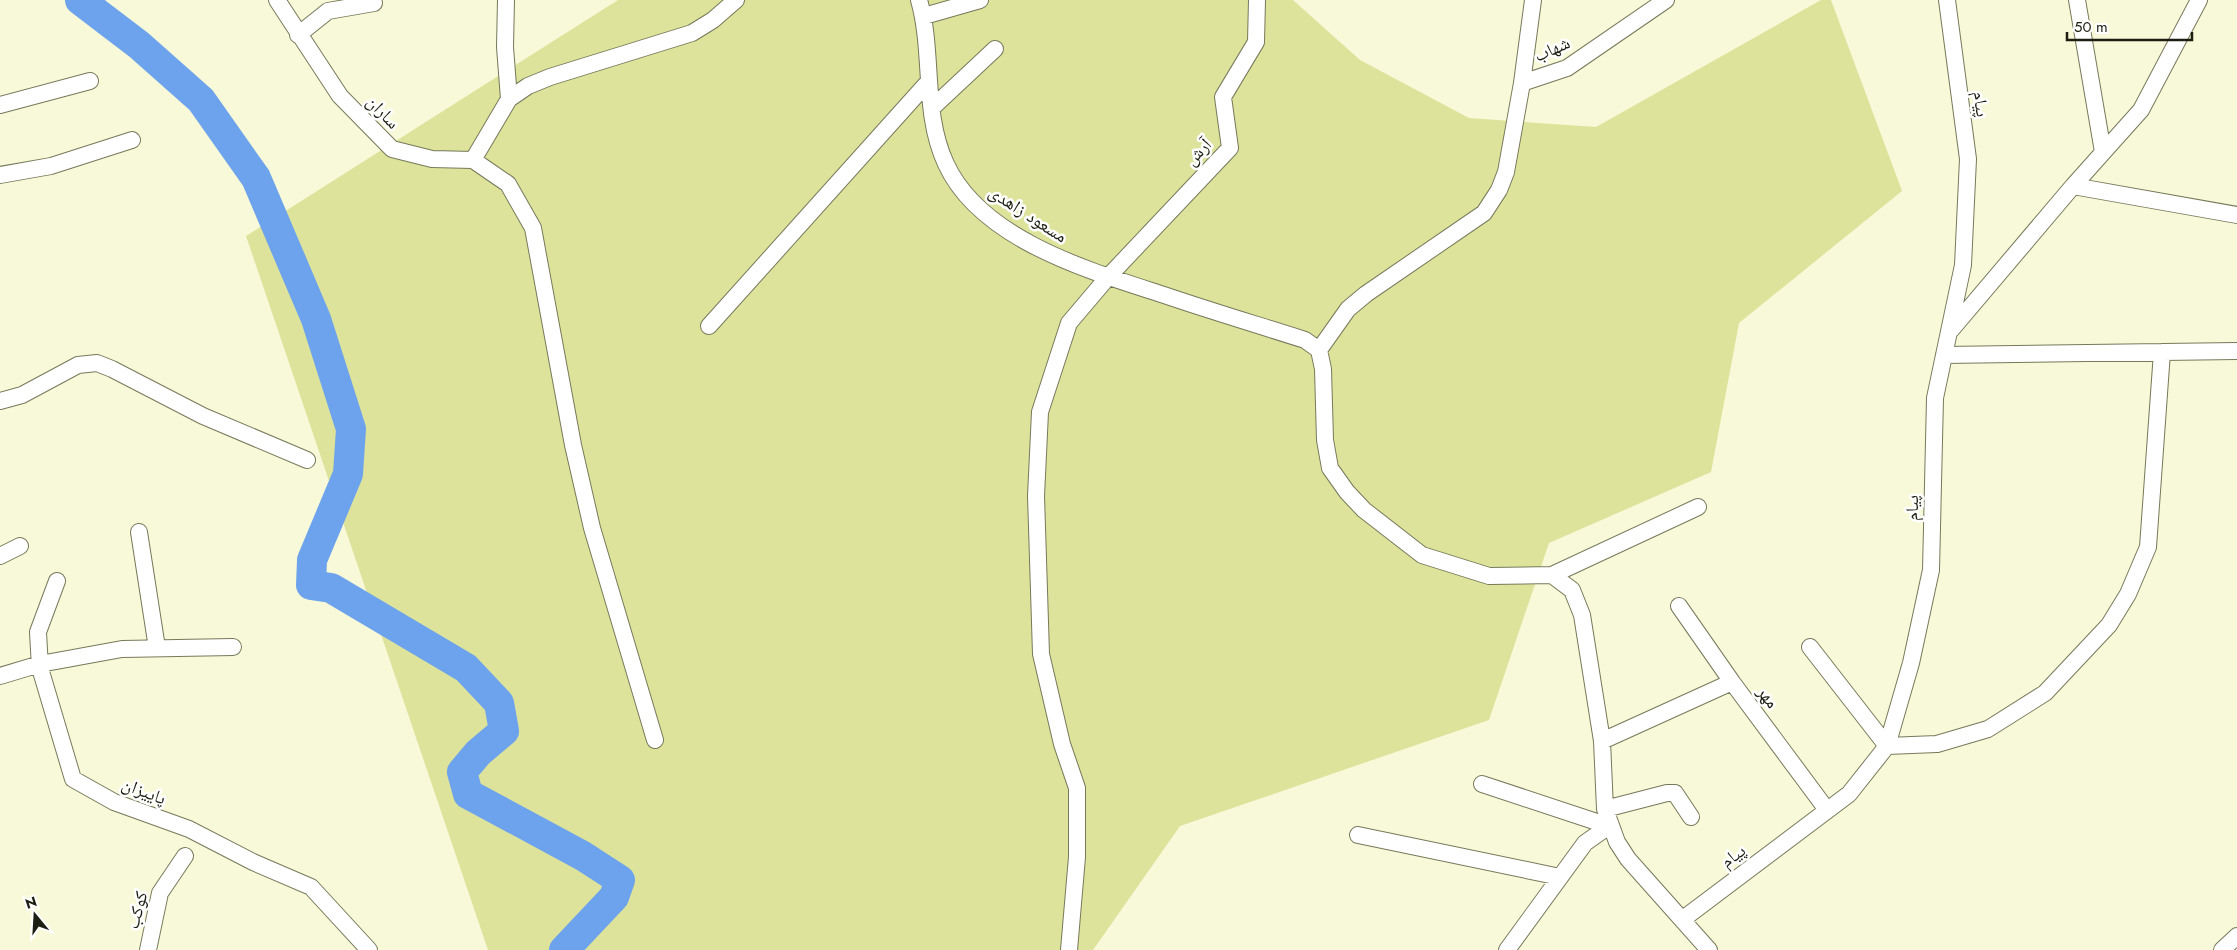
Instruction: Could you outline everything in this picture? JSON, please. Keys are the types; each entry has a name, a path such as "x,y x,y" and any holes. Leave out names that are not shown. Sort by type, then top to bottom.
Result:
{"street":[{"name":"ساران","path":"277,0 298,36 340,96 392,149 432,159 473,160"},
{"path":"506,0 505,46 510,99"},
{"path":"655,740 592,528 573,446 533,228 508,184 473,160 510,99 528,86 550,77 692,33 713,20 736,0"},
{"name":"مسعود زاهدی","path":"919,0 924,16 932,108 945,163 961,191 984,214 1050,256 1108,277 1305,340 1319,350"},
{"path":"924,16 980,0"},
{"name":"آرش","path":"1108,277 1230,148 1223,97 1256,42 1257,0"},
{"name":"شهاب","path":"1532,0 1522,83 1567,68 1666,0"},
{"name":"پیام","path":"1683,919 1849,794 1887,746 1911,663 1931,570 1935,398 1963,265 1968,159 1947,0"},
{"path":"2077,0 2103,152"},
{"path":"1948,332 2141,110 2199,0"},
{"path":"298,36 328,11 374,3"},
{"path":"932,108 995,49"},
{"path":"0,105 90,81"},
{"path":"709,326 930,81"},
{"path":"1522,83 1506,172 1499,190 1484,213 1366,294 1348,309 1319,350 1323,369 1325,440 1330,468 1347,492 1364,510 1422,555 1489,576 1552,575 1698,507"},
{"path":"0,175 51,166 132,140"},
{"path":"2073,186 2237,215"},
{"path":"1069,950 1077,857 1077,788 1062,744 1041,654 1036,496 1040,412 1069,323 1108,277"},
{"path":"1944,355 2237,351"},
{"path":"1810,647 1887,746 1937,744 1988,729 2045,693 2109,625 2128,594 2148,548 2162,352"},
{"path":"0,401 22,395 78,365 97,364 112,369 203,416 307,460"},
{"path":"139,532 157,648"},
{"path":"0,556 20,546"},
{"path":"1552,575 1572,590 1582,615 1602,742 1605,810 1609,826 1628,859 1709,950"},
{"name":"پاییزان","path":"57,582 38,632 40,664 73,779 114,802 189,829 253,862 311,887 369,950"},
{"name":"مهر","path":"1679,606 1732,682 1828,810"},
{"path":"0,676 40,664 122,649 233,646"},
{"path":"1602,742 1732,682"},
{"path":"1482,784 1609,826"},
{"path":"1605,810 1667,793 1675,793 1691,817"},
{"path":"1507,950 1585,843 1609,826"},
{"path":"1358,835 1560,877"},
{"name":"کوکب","path":"148,950 160,893 185,856"},
{"path":"2222,950 2237,936"}],"green space":[{"path":"618,0 1293,0 1360,60 1469,118 1596,127 1821,0 1831,0 1902,191 1739,323 1711,472 1549,543 1489,720 1180,826 1093,950 488,950 246,236"}],"waterway":[{"path":"80,0 139,45 201,100 256,178 316,319 351,429 348,474 312,560 311,585 331,588 466,668 499,703 504,731 478,753 462,772 468,794 583,856 620,880 614,897 564,950"}]}
